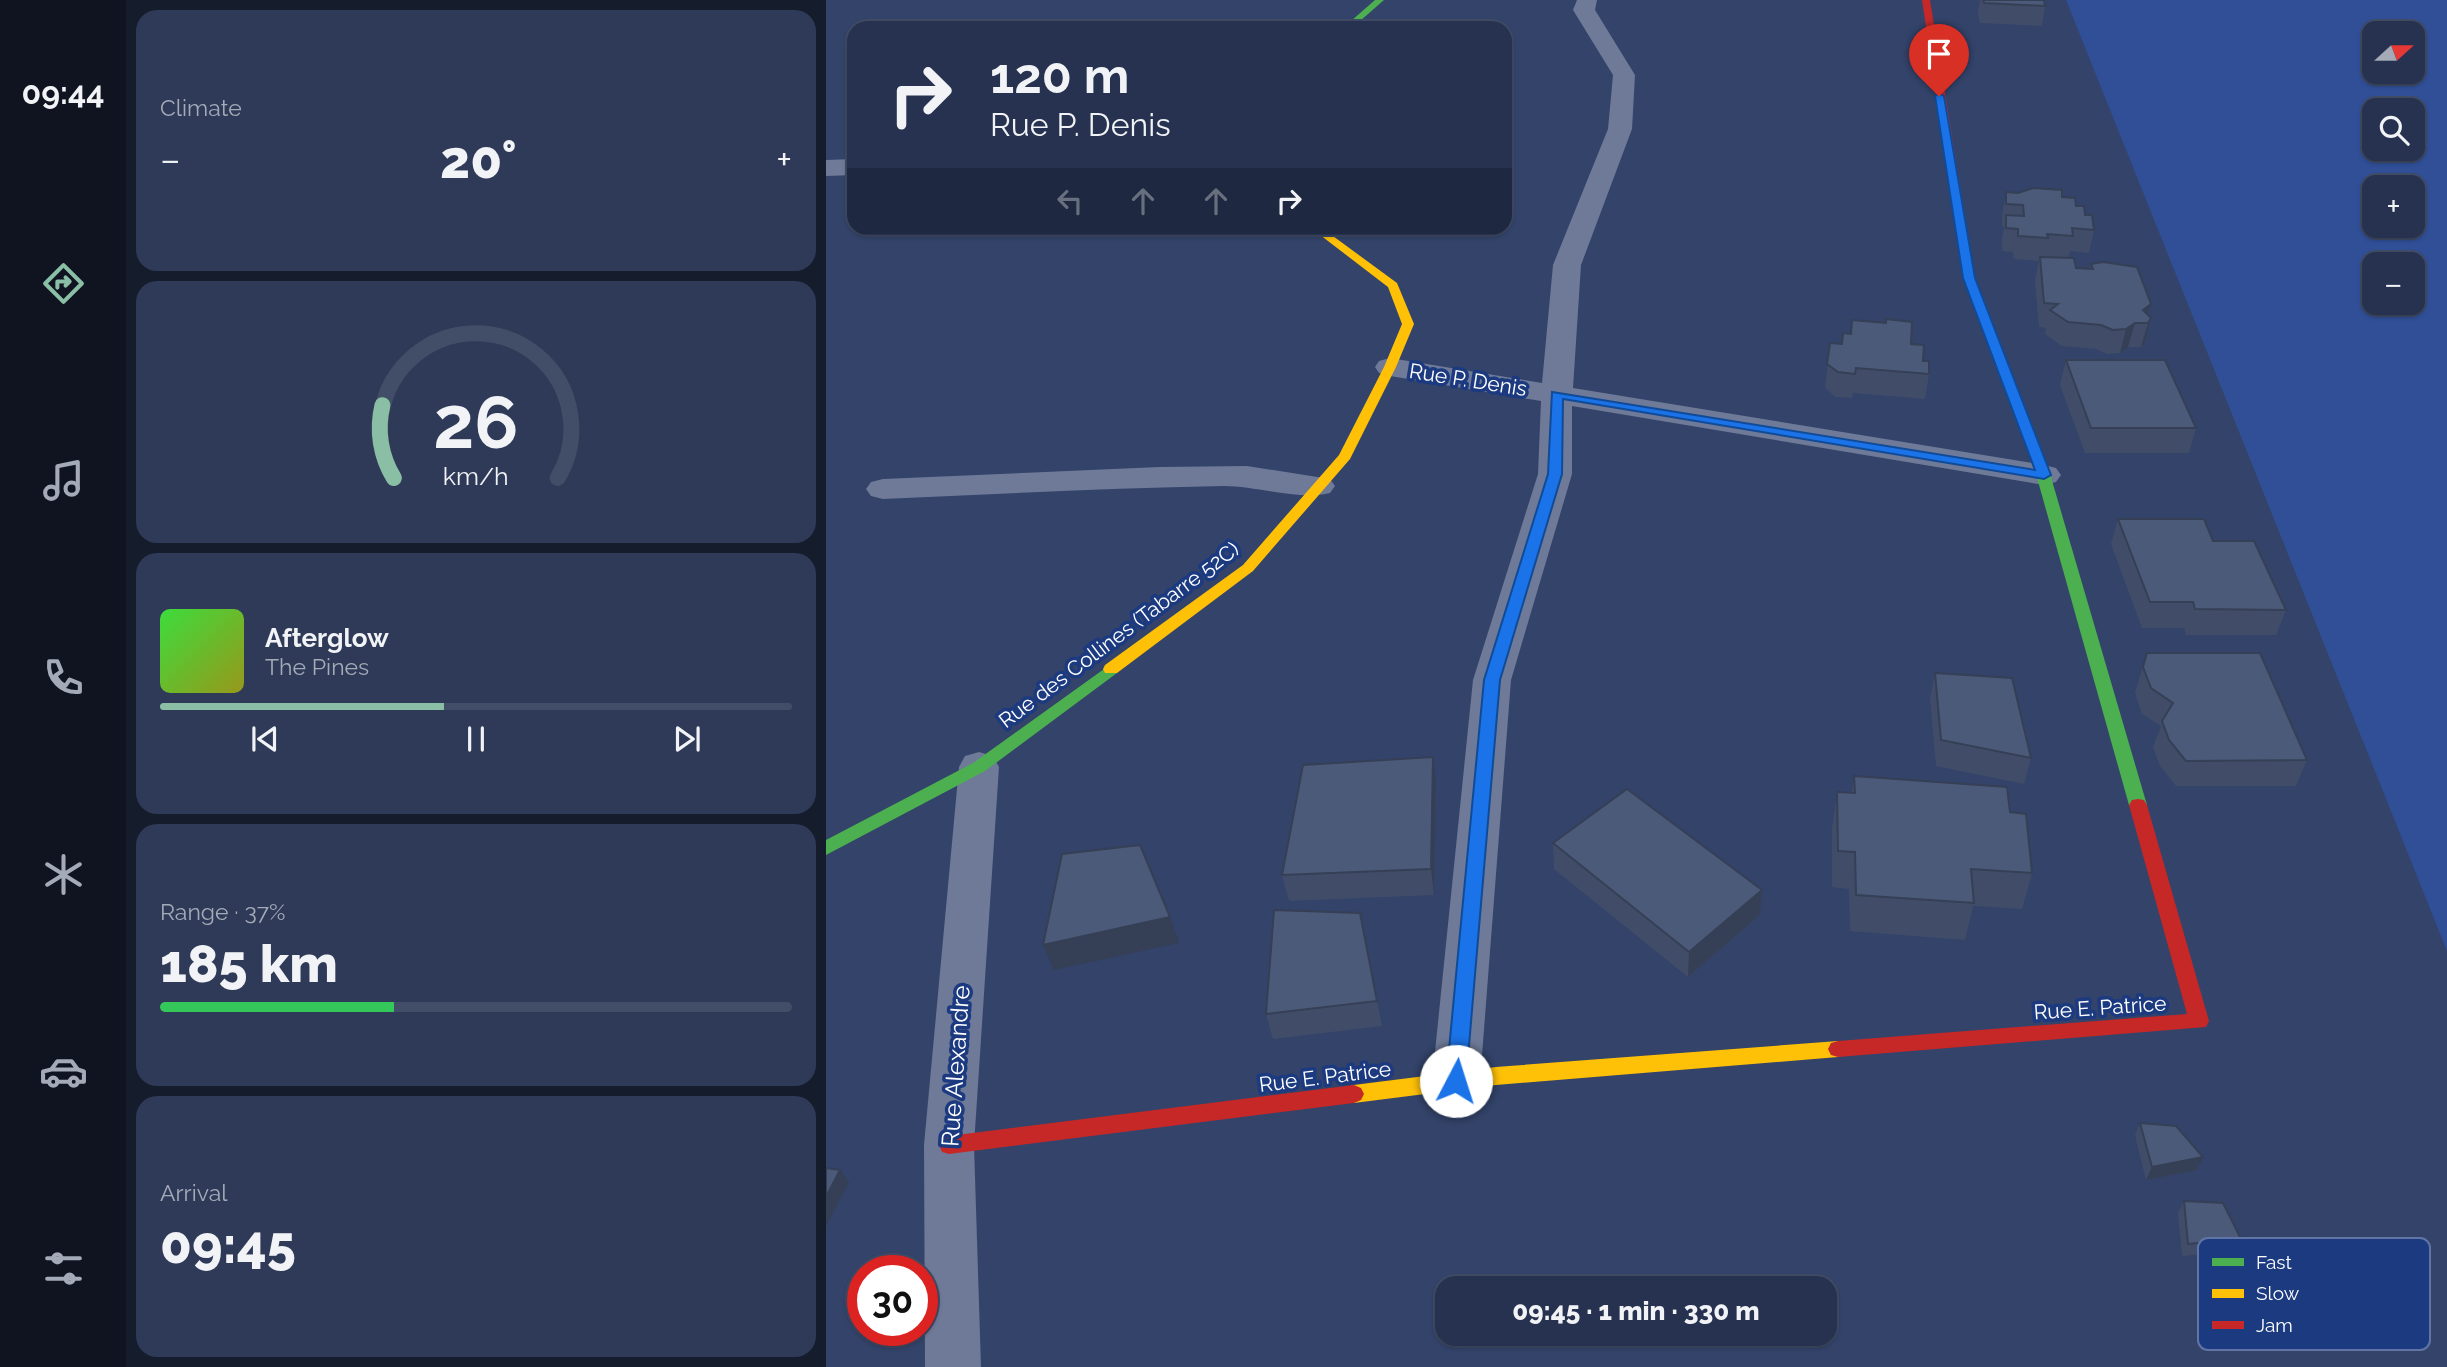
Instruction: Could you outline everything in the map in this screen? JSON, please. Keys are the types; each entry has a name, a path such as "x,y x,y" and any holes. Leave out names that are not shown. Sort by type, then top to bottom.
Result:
{"street":[{"path":"1355,21 1380,0"},
{"path":"1456,1081 1492,680 1555,474 1557,394 1567,265 1620,129 1624,75 1584,10 1587,0"},
{"name":"Rue E. Patrice","path":"949,1145 1510,1075 2199,1021 2044,475 1969,278 1926,0"},
{"path":"826,168 847,167"},
{"name":"Rue des Collines (Tabarre 52C)","path":"826,848 979,766 1248,568 1345,456 1390,367 1408,324 1393,285 1325,235"},
{"name":"Rue P. Denis","path":"1390,367 2044,475"},
{"path":"883,489 1159,477 1247,476 1318,486"},
{"name":"Rue Alexandre","path":"953,1367 949,1145 979,766"}],"shaded area":[{"path":"2066,0 2447,0 2447,951"}],"building":[{"path":"1983,0 2044,0 2045,6 1984,3"},
{"path":"2033,188 2062,190 2062,197 2075,198 2076,206 2084,206 2085,215 2092,215 2094,230 2072,228 2073,236 2047,234 2048,238 2018,236 2018,229 2006,228 2006,215 2024,216 2023,205 2006,204 2006,192 2018,193"},
{"path":"2040,257 2074,258 2076,268 2093,269 2091,264 2103,262 2137,267 2151,304 2143,310 2151,318 2148,323 2135,323 2126,329 2113,330 2101,325 2068,322 2050,310 2058,304 2044,303"},
{"path":"1886,319 1912,322 1911,344 1924,345 1923,361 1929,361 1929,374 1856,368 1855,374 1838,372 1827,364 1830,343 1842,344 1843,333 1851,334 1852,320 1886,323"},
{"path":"2066,360 2165,360 2196,428 2091,428"},
{"path":"2118,519 2204,519 2213,541 2254,541 2286,610 2195,609 2193,602 2150,602"},
{"path":"2147,653 2260,653 2307,760 2186,761 2169,740 2162,721 2173,703 2151,688 2143,667"},
{"path":"1935,673 2012,678 2031,758 1941,740"},
{"path":"1433,757 1431,869 1282,875 1303,765"},
{"path":"1854,776 2007,787 2010,812 2026,814 2032,873 1971,869 1974,903 1856,895 1855,852 1838,851 1837,792 1855,793"},
{"path":"1627,789 1762,890 1689,952 1553,843"},
{"path":"1140,845 1170,917 1043,945 1062,854"},
{"path":"1274,910 1360,913 1377,1001 1266,1014"},
{"path":"2140,1123 2176,1126 2203,1157 2152,1167"},
{"path":"826,1168 840,1170 826,1197"},
{"path":"2184,1201 2223,1203 2240,1238 2198,1238 2198,1243 2188,1244"}],"traffic: fast":[{"path":"1355,21 1380,0"},
{"path":"2041,467 2138,805"},
{"path":"826,848 979,767 1111,669"}],"traffic: slow":[{"path":"1111,669 1248,568 1345,456 1390,367 1408,324 1393,285 1325,235"},
{"path":"1354,1094 1496,1076 1838,1049"}],"traffic: jam":[{"path":"1926,0 1969,278 2041,467"},
{"path":"1838,1049 2199,1021 2138,805"},
{"path":"949,1145 1354,1094"}],"route":[{"path":"1456,1081 1492,680 1555,474 1557,394 2044,475 1969,278 1939,96"}]}
